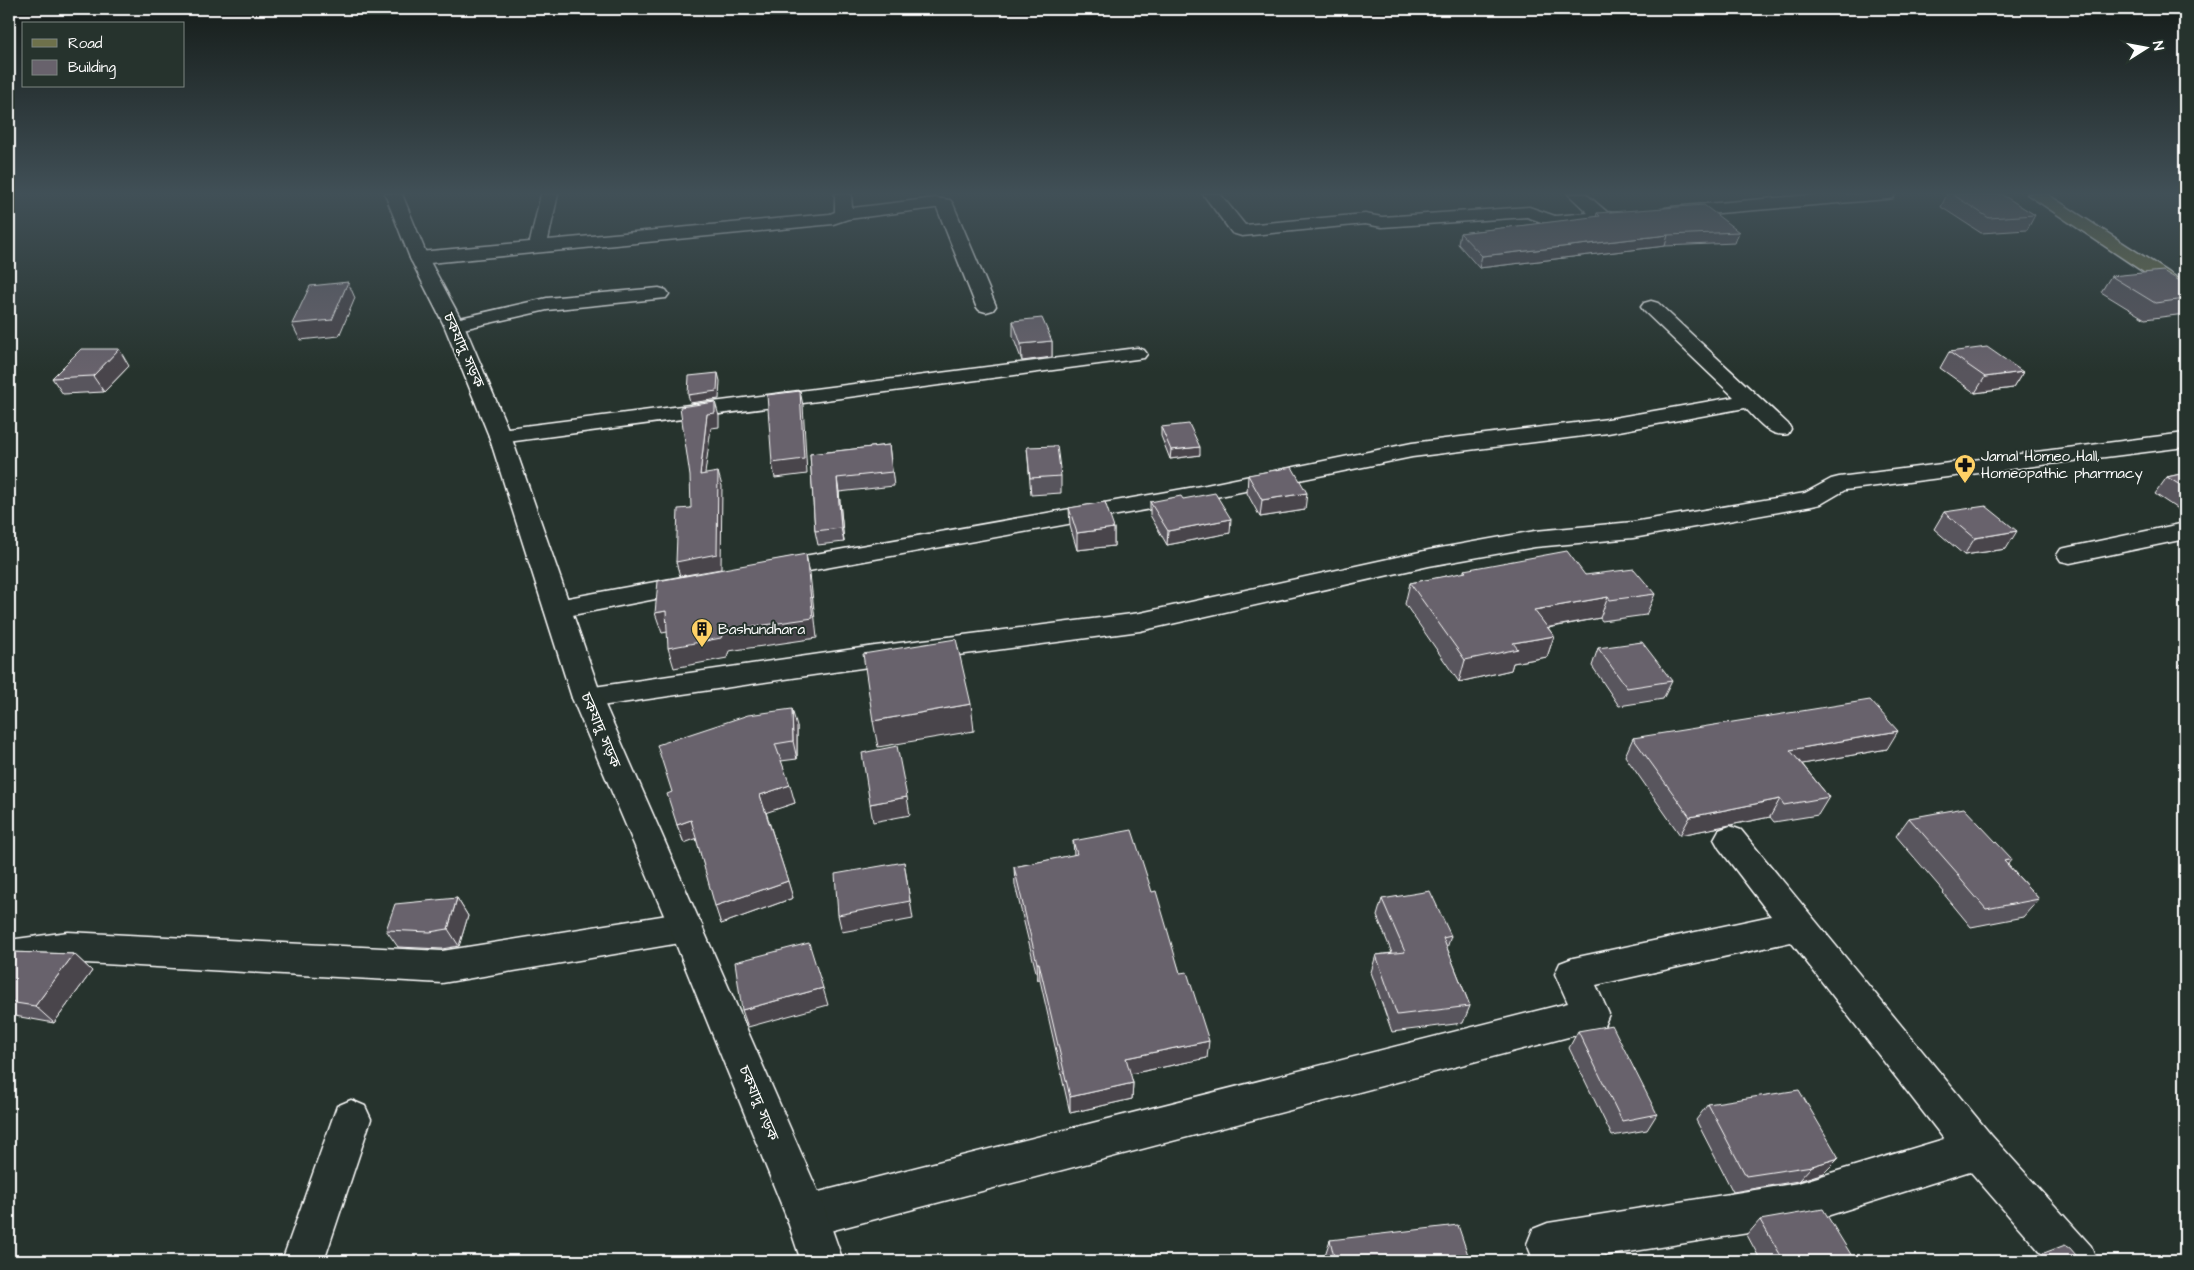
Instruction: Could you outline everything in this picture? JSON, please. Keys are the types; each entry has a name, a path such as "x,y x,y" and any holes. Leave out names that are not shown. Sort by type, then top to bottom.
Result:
{"main road":[{"path":"2127,253 2185,291"}],"street":[{"name":"চকযাদু সড়ক","path":"417,253 454,325 500,436 586,698 686,926 806,1216 822,1261"},
{"path":"419,258 470,253"},
{"path":"964,253 986,306"},
{"path":"454,325 547,304 659,294"},
{"path":"1652,307 1748,401 1780,429"},
{"path":"500,436 1137,354"},
{"path":"744,575 1206,492 1412,450 1608,426 1748,401"},
{"path":"586,698 875,656 1140,622 1429,558 1525,540 1633,530 1812,499 1839,484 2185,440"},
{"path":"2070,555 2185,531"},
{"path":"557,609 714,580"},
{"path":"1730,839 1977,1149 2076,1261"},
{"path":"806,1216 1591,1014 1573,974 1799,925"},
{"path":"9,955 68,947 442,967 686,926"},
{"path":"303,1261 352,1119"},
{"path":"1548,1244 1798,1204 1977,1149"}],"building":[{"path":"1479,253 1506,253 1482,256"},
{"path":"2163,271 2185,284 2185,299 2155,303 2111,276"},
{"path":"348,282 332,320 292,324 310,286"},
{"path":"1042,318 1052,341 1021,344 1013,321"},
{"path":"1987,347 2023,372 1985,377 1949,352"},
{"path":"81,349 119,349 93,376 52,378"},
{"path":"718,373 717,391 688,395 689,376"},
{"path":"800,391 804,459 772,463 767,395"},
{"path":"715,402 715,413 707,414 700,475 718,472 717,554 676,562 678,509 691,508 690,476 680,407"},
{"path":"1189,424 1200,447 1171,450 1161,427"},
{"path":"889,445 892,472 837,478 841,528 815,531 810,454"},
{"path":"1057,446 1061,476 1030,478 1027,447"},
{"path":"1292,467 1307,493 1262,500 1248,475"},
{"path":"2185,473 2185,488 2167,477"},
{"path":"1215,493 1231,519 1168,531 1150,502 1181,496 1183,499"},
{"path":"1105,502 1114,528 1077,533 1069,508"},
{"path":"1986,506 2017,531 1975,538 1944,512"},
{"path":"1567,551 1585,575 1634,569 1655,594 1610,600 1608,597 1534,610 1554,636 1513,643 1518,649 1465,660 1410,583 1466,572 1464,570"},
{"path":"806,554 813,618 724,631 721,638 668,648 666,611 655,613 658,581"},
{"path":"956,639 971,704 873,721 863,654"},
{"path":"1642,642 1672,681 1627,688 1598,648"},
{"path":"1870,700 1898,731 1790,750 1829,797 1784,805 1780,799 1690,817 1633,738"},
{"path":"792,709 793,741 775,744 790,785 760,795 788,881 715,906 691,820 677,825 667,794 672,792 657,745 748,715"},
{"path":"897,746 907,797 870,804 862,753"},
{"path":"1964,808 2012,859 2004,861 2039,899 1986,909 1909,818"},
{"path":"1132,830 1152,892 1156,891 1180,973 1187,972 1209,1041 1126,1058 1133,1083 1070,1097 1039,963 1037,963 1014,867 1077,854 1073,841"},
{"path":"904,862 910,901 838,915 835,874"},
{"path":"1430,891 1451,936 1443,938 1470,1006 1397,1015 1376,955 1405,952 1382,899"},
{"path":"457,898 448,929 430,932 386,930 395,904"},
{"path":"809,943 823,988 742,1010 735,962"},
{"path":"9,952 74,954 35,1006 9,1002"},
{"path":"1612,1025 1657,1114 1622,1121 1578,1031"},
{"path":"1799,1090 1839,1158 1812,1166 1746,1176 1708,1104"},
{"path":"1823,1209 1855,1261 1784,1261 1760,1220"},
{"path":"1458,1225 1470,1261 1335,1261 1330,1240"},
{"path":"2065,1245 2081,1261 2023,1261"}],"place":[{"name":"Jamal Homeo Hall, Homeopathic pharmacy","path":"1965,484"},
{"name":"Bashundhara","path":"702,648"}]}
